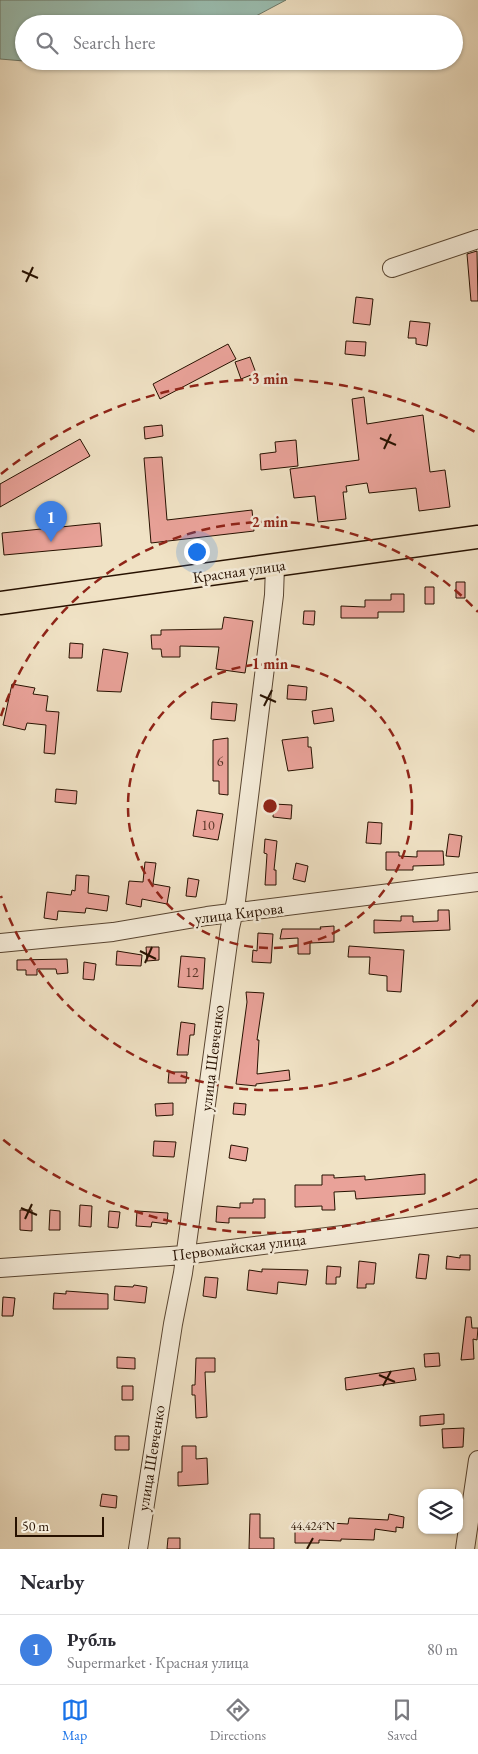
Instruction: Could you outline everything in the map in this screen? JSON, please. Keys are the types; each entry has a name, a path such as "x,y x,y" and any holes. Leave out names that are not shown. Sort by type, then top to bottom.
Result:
{"main road":[{"name":"Красная улица","path":"0,603 478,537"}],"street":[{"path":"392,268 478,239"},
{"name":"улица Шевченко","path":"138,1549 184,1255 233,914 271,614 275,566"},
{"name":"улица Кирова","path":"0,943 113,932 233,914 478,882"},
{"name":"Первомайская улица","path":"0,1268 184,1255 478,1218"},
{"path":"465,1549 478,1460"}],"water":[{"path":"0,0 286,0 258,15 15,15 15,60 0,59"}],"building":[{"path":"477,251 478,301 471,301 467,254"},
{"path":"356,297 373,299 370,325 353,323"},
{"path":"410,321 430,323 427,346 416,344 416,338 408,338"},
{"path":"346,341 366,342 365,356 345,354"},
{"path":"228,344 236,359 160,399 153,384"},
{"path":"250,357 256,373 241,379 235,362"},
{"path":"364,397 367,424 423,415 430,472 445,470 450,507 419,511 416,488 369,493 367,483 346,486 347,492 343,492 346,519 318,522 315,496 294,498 290,469 359,460 352,399"},
{"path":"162,425 163,436 145,439 144,427"},
{"path":"80,439 90,456 0,507 0,484"},
{"path":"296,440 298,466 261,470 260,454 276,452 275,442"},
{"path":"162,457 167,520 252,510 254,531 151,543 144,458"},
{"path":"100,523 102,546 4,555 2,533"},
{"path":"456,582 465,582 465,598 456,598"},
{"path":"425,587 434,587 434,604 425,604"},
{"path":"391,594 404,594 404,612 378,612 378,618 341,618 341,606 365,607 365,600 391,600"},
{"path":"304,611 315,611 314,625 303,624"},
{"path":"224,617 253,621 245,673 216,669 219,647 180,646 180,657 162,657 161,649 152,649 151,635 161,635 161,630 222,629"},
{"path":"70,643 83,644 82,658 69,658"},
{"path":"103,649 128,653 121,692 97,691"},
{"path":"12,684 35,688 33,694 48,696 46,711 59,712 55,754 44,753 46,725 27,723 25,730 3,725"},
{"path":"288,685 307,687 306,700 287,699"},
{"path":"212,702 237,704 235,721 211,719"},
{"path":"332,708 334,721 314,724 312,711"},
{"path":"308,737 308,747 311,747 313,768 288,771 282,740"},
{"path":"228,738 228,795 219,794 219,781 213,781 213,740"},
{"path":"56,789 77,791 76,804 55,802"},
{"path":"274,804 292,805 291,819 273,817"},
{"path":"197,810 223,814 218,840 193,836"},
{"path":"368,822 382,823 381,844 366,843"},
{"path":"449,834 462,836 459,857 446,856"},
{"path":"265,839 277,841 274,870 276,870 276,885 265,885 267,854 264,853"},
{"path":"417,851 443,851 444,865 413,866 413,870 386,870 386,852 399,852 399,856 417,857"},
{"path":"145,862 156,863 153,884 170,887 167,904 142,899 141,907 126,904 129,881 143,882"},
{"path":"296,863 308,866 305,882 293,879"},
{"path":"76,875 89,876 88,893 109,896 107,911 86,908 85,913 58,911 57,920 44,918 47,892 71,895 72,890 75,891"},
{"path":"188,878 199,880 196,897 186,896"},
{"path":"438,910 449,910 450,930 374,933 374,920 401,921 401,916 413,916 413,922 438,921"},
{"path":"334,926 334,942 310,943 310,954 298,954 298,938 280,939 282,929 321,929 320,927"},
{"path":"258,933 273,934 271,963 252,962 253,950 257,951"},
{"path":"349,946 404,950 401,992 387,991 387,976 369,974 370,957 348,957"},
{"path":"146,947 159,947 159,960 147,961"},
{"path":"117,951 142,955 141,966 116,965"},
{"path":"181,956 205,958 203,989 178,987"},
{"path":"67,959 68,973 57,974 56,969 37,969 37,975 26,975 26,970 17,970 17,960"},
{"path":"84,962 96,964 94,980 83,979"},
{"path":"246,992 264,993 257,1040 259,1040 257,1074 289,1070 290,1080 256,1084 256,1086 236,1084 247,1002"},
{"path":"181,1022 195,1024 194,1035 190,1035 188,1055 177,1055"},
{"path":"169,1072 187,1072 186,1083 168,1083"},
{"path":"173,1103 173,1115 156,1116 155,1104"},
{"path":"234,1103 246,1104 245,1115 233,1114"},
{"path":"154,1141 176,1142 174,1157 153,1156"},
{"path":"231,1145 248,1148 246,1161 229,1158"},
{"path":"425,1174 425,1194 356,1199 355,1191 334,1192 335,1210 322,1210 322,1206 295,1207 295,1185 322,1185 322,1175 334,1175 334,1178 365,1176 365,1180"},
{"path":"253,1199 265,1199 265,1218 229,1218 229,1223 216,1222 217,1206 240,1208 240,1203 253,1203"},
{"path":"80,1205 92,1206 91,1227 79,1226"},
{"path":"20,1210 32,1210 32,1231 20,1230"},
{"path":"50,1210 60,1211 60,1230 49,1230"},
{"path":"109,1211 120,1212 118,1228 108,1227"},
{"path":"137,1211 168,1213 167,1224 152,1222 151,1227 136,1226"},
{"path":"419,1254 429,1255 426,1279 416,1278"},
{"path":"460,1255 470,1255 470,1270 446,1269 447,1256 460,1258"},
{"path":"359,1261 376,1263 374,1284 366,1284 366,1288 357,1288"},
{"path":"327,1266 341,1267 340,1277 336,1277 336,1284 326,1284"},
{"path":"262,1269 308,1270 306,1285 278,1282 277,1294 247,1290 249,1270 262,1272"},
{"path":"205,1277 218,1278 216,1298 203,1296"},
{"path":"134,1285 147,1287 145,1303 114,1300 115,1286 133,1287"},
{"path":"66,1291 108,1294 108,1309 53,1309 54,1293 66,1294"},
{"path":"3,1297 15,1298 13,1316 2,1316"},
{"path":"466,1317 471,1317 472,1328 478,1328 477,1340 473,1339 474,1359 461,1360"},
{"path":"439,1353 440,1366 425,1367 424,1354"},
{"path":"117,1357 135,1358 135,1369 117,1368"},
{"path":"196,1358 215,1358 215,1372 205,1372 207,1417 196,1418 195,1395 192,1395 192,1385 195,1385"},
{"path":"414,1368 416,1380 346,1390 345,1378"},
{"path":"122,1386 133,1386 133,1400 122,1400"},
{"path":"444,1414 444,1424 420,1426 420,1416"},
{"path":"464,1428 463,1447 443,1448 442,1429"},
{"path":"115,1436 129,1436 129,1450 115,1450"},
{"path":"182,1446 196,1446 196,1459 207,1458 208,1484 178,1486 178,1472 182,1472"},
{"path":"102,1494 117,1496 116,1508 100,1506"},
{"path":"250,1514 260,1514 260,1538 274,1538 274,1549 249,1549"},
{"path":"389,1514 404,1517 403,1528 396,1527 396,1532 375,1529 374,1540 341,1539 341,1541 319,1540 319,1543 295,1543 295,1531 329,1530 330,1523 348,1524 349,1518 388,1520"},
{"path":"168,1538 180,1538 180,1549 167,1549"}],"place":[{"name":"Рубль","path":"51,542"}]}
